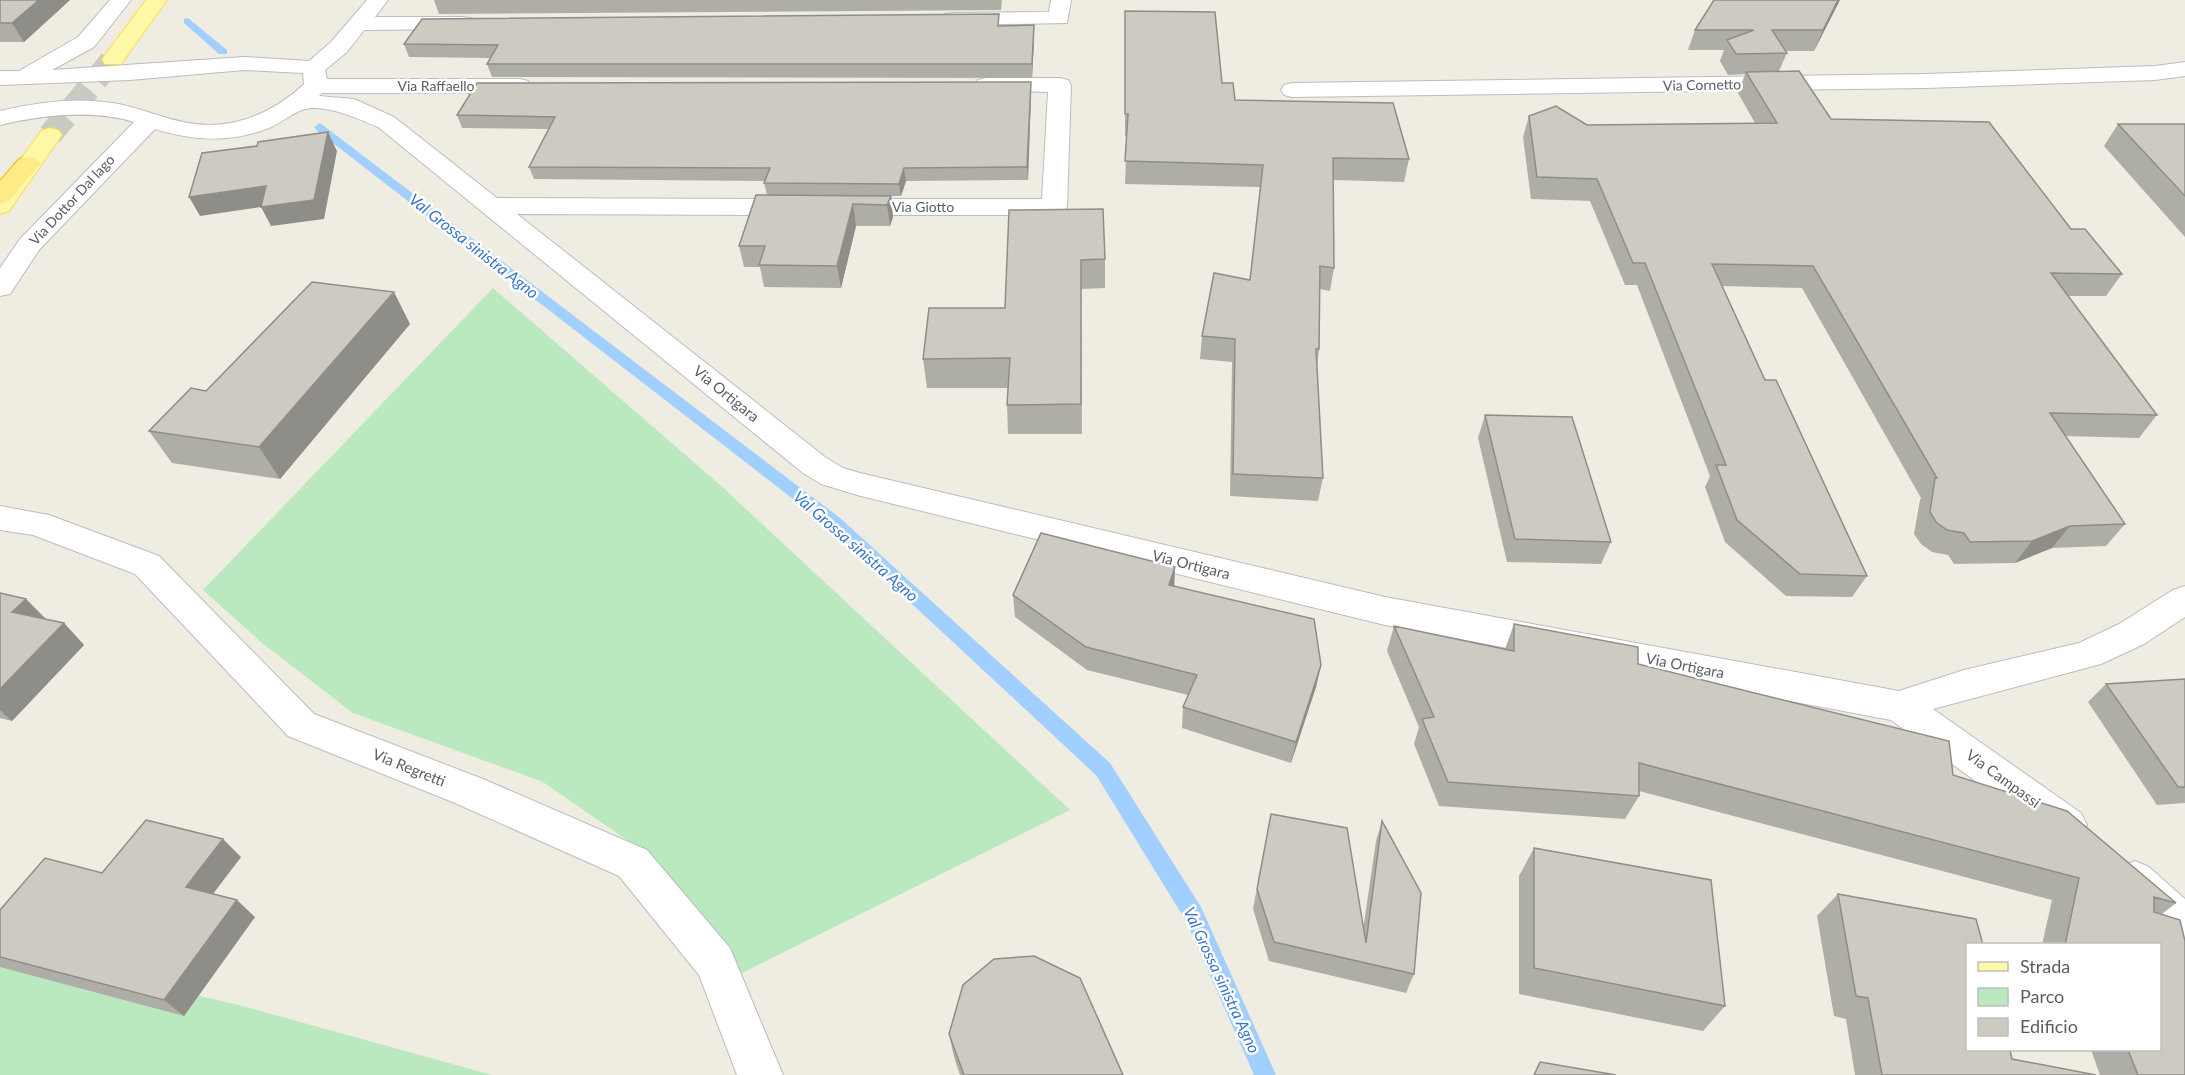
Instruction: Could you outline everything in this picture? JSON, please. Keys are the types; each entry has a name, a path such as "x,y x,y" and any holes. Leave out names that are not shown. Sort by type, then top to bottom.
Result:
{"highway":[{"path":"0,196 28,164"}],"main road":[{"path":"113,59 157,0"},
{"path":"0,206 50,135"},
{"path":"0,188 28,164"}],"street":[{"path":"10,78 86,42 121,0"},
{"path":"0,118 50,110 110,110 193,131 220,130 271,121 310,86 378,0"},
{"path":"929,19 1060,9"},
{"path":"360,24 479,23"},
{"path":"10,78 175,70 212,64 294,64 310,86"},
{"name":"Via Cornetto","path":"1292,90 1926,81 2155,73 2185,69"},
{"name":"Via Giotto","path":"490,206 1054,207 1060,85 964,85"},
{"name":"Via Raffaello","path":"310,86 544,86"},
{"name":"Via Ortigara","path":"310,86 346,104 363,109 386,122 814,465 832,476 1385,611 1900,706 1964,684 2075,659 2120,640 2157,620 2185,599"},
{"name":"Via Dottor Dal lago","path":"0,288 29,245 152,119"},
{"name":"Via Regretti","path":"0,518 37,524 147,565 234,652 301,725 469,791 633,863 715,962 760,1075"},
{"name":"Via Campassi","path":"1900,706 2101,849 2185,926"}],"green space":[{"path":"493,288 720,485 1070,810 728,980 637,847 543,782 353,713 262,643 203,590"},
{"path":"0,950 239,1005 492,1075 0,1075"}],"building":[{"path":"0,0 39,0 12,23 0,23"},
{"path":"1714,0 1838,0 1823,30 1772,30 1787,53 1736,54 1727,40 1754,30 1695,30"},
{"path":"1125,11 1215,12 1222,83 1233,83 1235,100 1393,103 1409,159 1333,158 1334,268 1320,266 1319,349 1316,349 1323,478 1233,474 1235,339 1202,336 1214,273 1250,280 1263,165 1125,161 1128,114 1125,114"},
{"path":"999,14 998,26 1034,25 1032,64 487,64 498,45 404,44 422,19"},
{"path":"1799,71 1831,119 1989,122 2071,229 2085,229 2122,274 2051,273 2157,415 2050,413 2125,524 2070,526 2032,541 1970,542 1964,533 1947,530 1936,522 1930,512 1935,478 1937,478 1813,266 1712,264 1765,380 1776,380 1867,576 1800,574 1737,520 1716,465 1726,465 1645,263 1633,263 1597,179 1537,177 1529,116 1556,106 1587,125 1777,123 1746,72"},
{"path":"1031,82 1027,167 904,168 899,184 764,183 770,168 529,167 555,117 457,115 477,83"},
{"path":"2118,124 2185,124 2185,196"},
{"path":"328,132 314,200 261,207 266,186 189,197 202,153 257,146 258,142"},
{"path":"756,195 891,196 887,205 853,204 837,266 759,265 765,246 739,246"},
{"path":"1103,209 1105,259 1081,260 1081,404 1007,405 1010,358 923,359 929,308 1005,308 1009,210"},
{"path":"312,282 394,292 259,447 149,431 191,388 206,391"},
{"path":"1485,415 1572,417 1611,542 1515,539"},
{"path":"1041,533 1175,567 1169,585 1314,619 1321,665 1296,742 1183,707 1197,675 1086,647 1013,595"},
{"path":"0,593 26,599 12,612 64,623 0,689"},
{"path":"1514,624 1638,647 1638,664 1949,741 1953,775 2067,811 2176,903 2154,897 2154,912 2180,920 2185,941 2185,1075 2138,1075 2128,1051 2161,1051 2161,943 2065,943 2079,878 1639,763 1639,796 1448,782 1422,719 1434,717 1394,626 1514,651"},
{"path":"2185,679 2185,787 2178,787 2106,684"},
{"path":"1271,814 1347,828 1366,943 1382,821 1421,893 1414,974 1274,942 1257,889"},
{"path":"146,820 223,839 186,887 237,900 164,1000 0,957 0,910 45,858 102,873"},
{"path":"1534,848 1711,880 1725,1006 1534,968"},
{"path":"1838,894 1976,919 1982,943 1966,943 1966,1051 2010,1051 2012,1059 2096,1075 1882,1075 1868,998 1856,996"},
{"path":"1034,956 1080,978 1123,1075 964,1075 949,1034 963,985 994,959"},
{"path":"1540,1062 1616,1075 1534,1075"}],"waterway":[{"name":"Val Grossa sinistra Agno","path":"188,21 223,52"},
{"name":"Val Grossa sinistra Agno","path":"320,127 834,522 1103,769 1194,914 1265,1075"}],"tunnel":[{"path":"50,135 113,59"}]}
